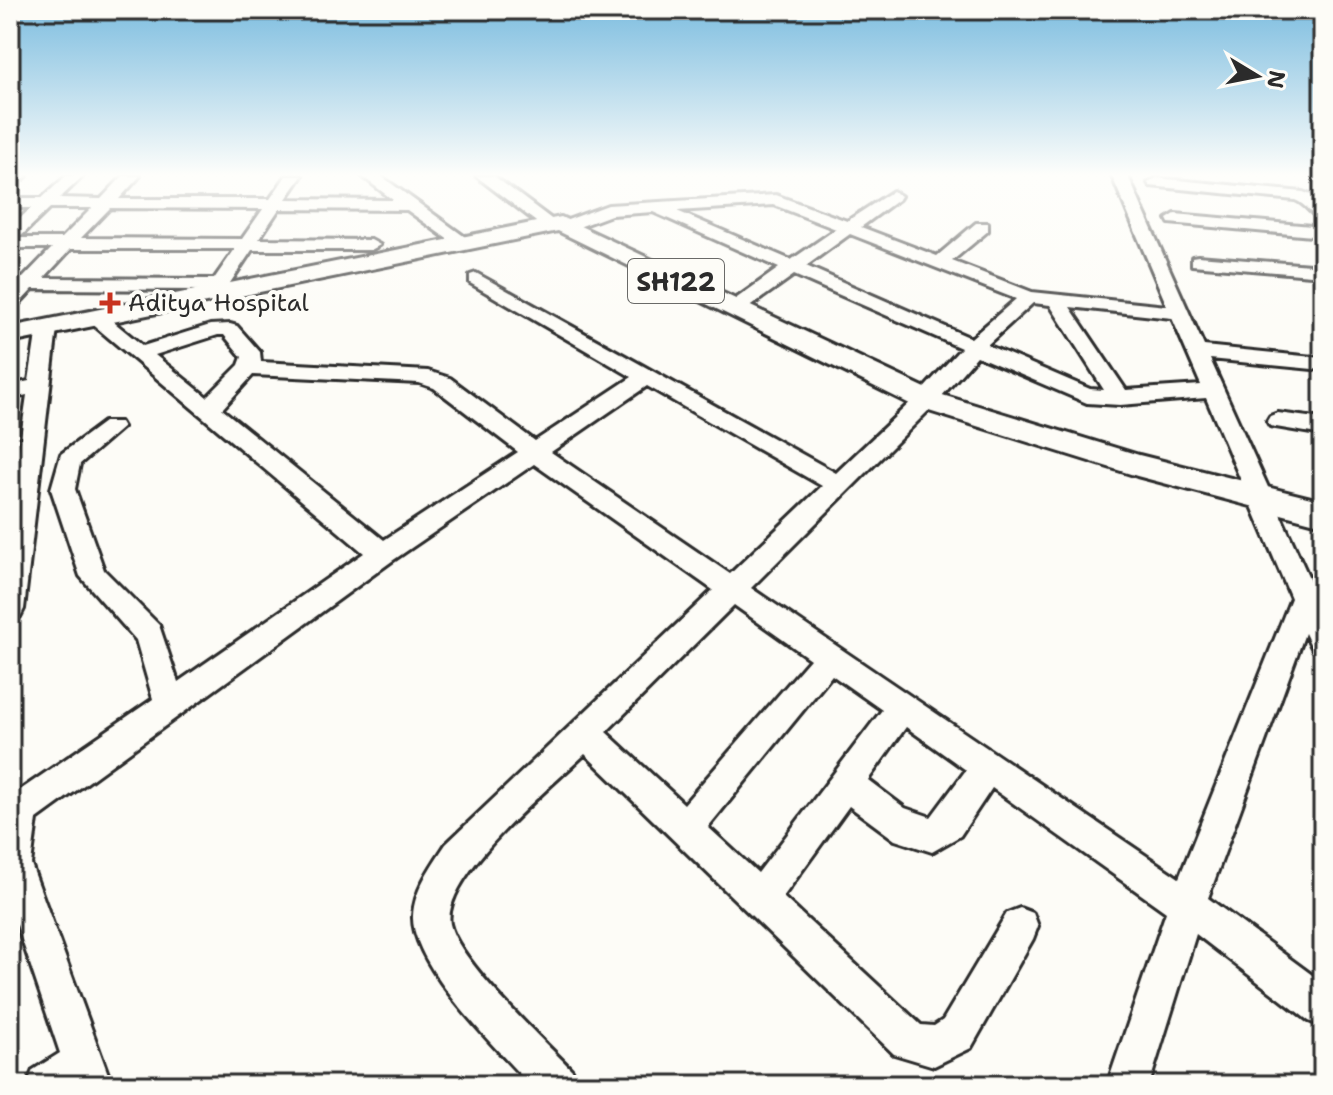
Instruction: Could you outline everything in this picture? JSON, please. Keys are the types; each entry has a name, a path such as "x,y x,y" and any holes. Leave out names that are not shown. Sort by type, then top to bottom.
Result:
{"main road":[{"path":"10,335 216,289 373,242 463,242 547,227"},
{"name":"SH122","path":"563,227 926,400 1137,465 1323,513"}],"street":[{"path":"10,302 19,283 83,227"},
{"path":"19,283 216,289 259,227"},
{"path":"10,243 373,242 385,227"},
{"path":"439,227 463,242"},
{"path":"702,227 1087,396 1120,398 1213,391"},
{"path":"939,263 982,227"},
{"path":"1142,227 1263,497 1303,601 1323,641"},
{"path":"1267,227 1323,232"},
{"path":"734,309 849,228 1029,297 1178,313"},
{"path":"1198,261 1323,271"},
{"path":"476,279 837,484"},
{"path":"545,1080 442,954 431,923 437,891 458,856 926,400 974,346 1029,297"},
{"path":"1056,300 1120,398"},
{"path":"97,318 210,408 383,554"},
{"path":"10,609 19,494 34,434 47,328"},
{"path":"139,354 225,328 253,351 248,368 210,408"},
{"path":"1195,351 1323,364"},
{"path":"248,368 433,378 901,709 1187,905 1323,1007"},
{"path":"48,1085 87,1073 14,864 15,814 383,554 647,376"},
{"path":"10,392 41,385"},
{"path":"1278,421 1323,427"},
{"path":"112,427 69,460 63,489 98,585 149,634 169,703"},
{"path":"10,441 34,434"},
{"path":"1128,1085 1187,905 1303,601"},
{"path":"685,828 829,658"},
{"path":"760,899 901,709"},
{"path":"584,732 908,1040 925,1048 942,1047 957,1034 1020,926"},
{"path":"846,783 910,831 927,837 942,831 987,767"}],"place":[{"name":"Aditya Hospital","path":"110,303"}]}
